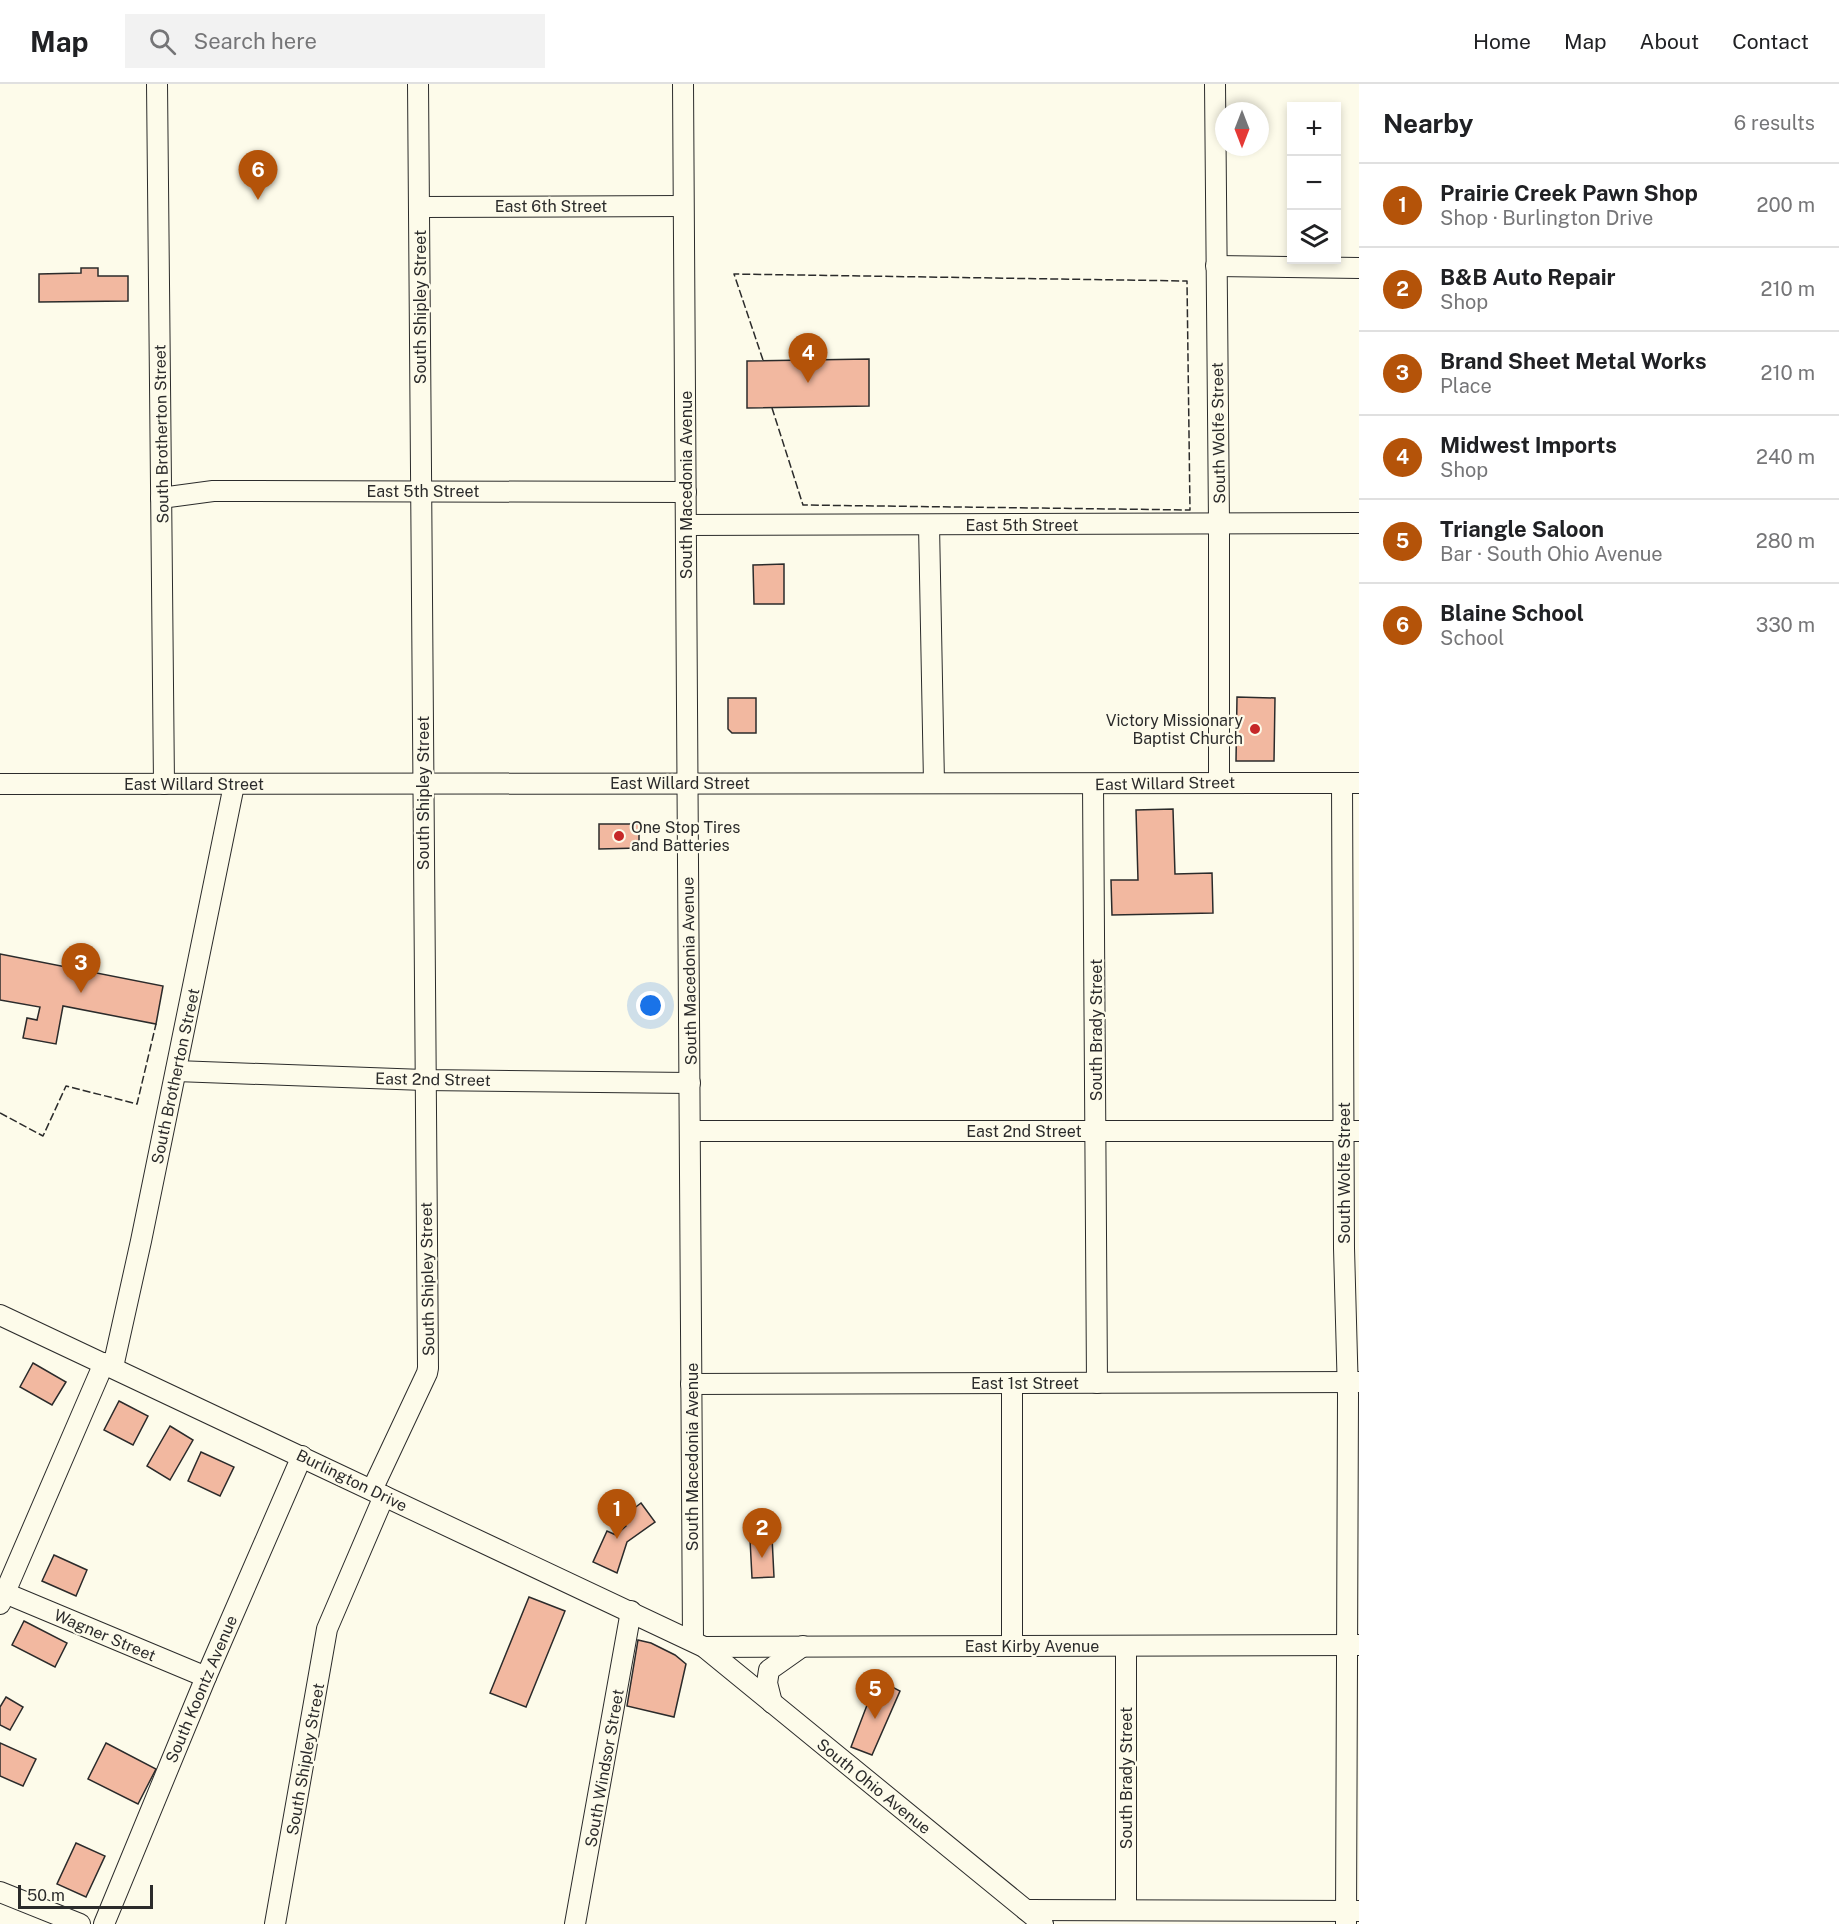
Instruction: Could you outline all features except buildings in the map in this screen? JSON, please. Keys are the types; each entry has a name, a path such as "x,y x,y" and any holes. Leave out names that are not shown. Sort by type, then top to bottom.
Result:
{"street":[{"name":"South Brotherton Street","path":"157,84 164,784"},
{"name":"South Shipley Street","path":"275,1924 327,1629 378,1493 427,1373 418,84"},
{"name":"South Macedonia Avenue","path":"683,84 691,1384 699,1644"},
{"name":"South Wolfe Street","path":"1215,84 1219,783"},
{"name":"East 6th Street","path":"419,207 683,206"},
{"path":"1216,266 1359,268"},
{"name":"East 5th Street","path":"161,498 213,491 686,492"},
{"name":"East 5th Street","path":"686,525 1359,523"},
{"path":"929,525 934,783"},
{"name":"South Wolfe Street","path":"1350,783 1354,1645 1350,1915"},
{"name":"East Willard Street","path":"0,784 1350,783"},
{"name":"South Brady Street","path":"1094,784 1097,1383"},
{"name":"South Brotherton Street","path":"3,1598 109,1365 176,1071 234,785"},
{"name":"East 2nd Street","path":"176,1071 424,1080 690,1083"},
{"name":"East 2nd Street","path":"690,1131 1352,1131"},
{"name":"Burlington Drive","path":"0,1315 699,1644"},
{"name":"East 1st Street","path":"691,1384 1353,1382"},
{"path":"1012,1383 1012,1646"},
{"name":"South Koontz Avenue","path":"104,1924 206,1677 302,1456"},
{"name":"Wagner Street","path":"3,1598 206,1677"},
{"name":"South Windsor Street","path":"575,1924 632,1611"},
{"name":"East Kirby Avenue","path":"699,1644 803,1646 1354,1645"},
{"name":"South Ohio Avenue","path":"699,1644 1043,1924"},
{"path":"772,1703 767,1683 770,1670 803,1646"},
{"name":"South Brady Street","path":"1126,1646 1126,1910"},
{"path":"0,1892 80,1924"},
{"path":"1026,1910 1350,1915"}],"fence":[{"path":"763,360 734,274 1187,281 1190,510 803,505 772,408"},
{"path":"0,1113 43,1136 66,1086 137,1104 156,1024"}],"place":[{"name":"Blaine School","path":"258,200"},
{"name":"Midwest Imports","path":"808,383"},
{"name":"Victory Missionary Baptist Church","path":"1255,729"},
{"name":"One Stop Tires and Batteries","path":"619,836"},
{"name":"Brand Sheet Metal Works","path":"81,993"},
{"name":"Prairie Creek Pawn Shop","path":"617,1539"},
{"name":"B&B Auto Repair","path":"762,1558"},
{"name":"Triangle Saloon","path":"875,1719"}]}
